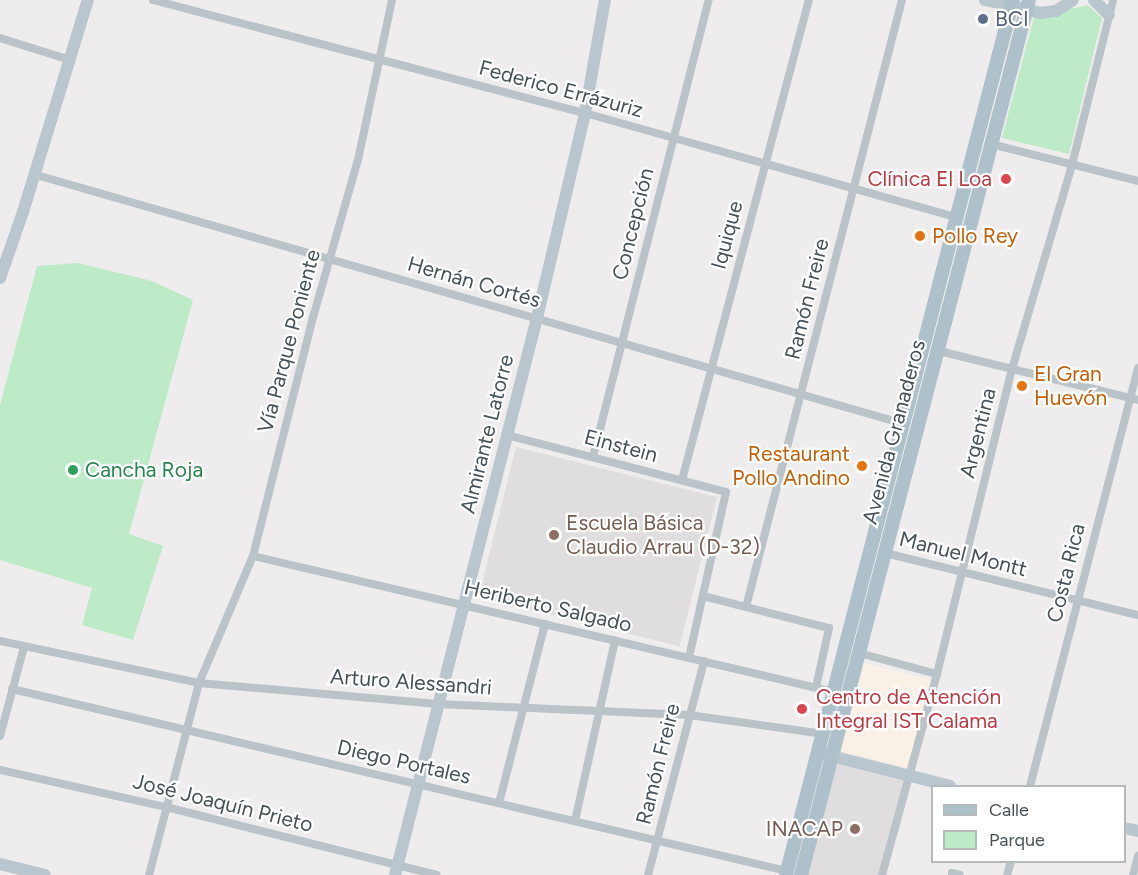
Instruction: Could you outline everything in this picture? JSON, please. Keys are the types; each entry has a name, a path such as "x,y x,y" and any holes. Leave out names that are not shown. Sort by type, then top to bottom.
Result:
{"main road":[{"path":"0,278 23,212 88,0"},
{"name":"Almirante Latorre","path":"396,870 537,318 585,113 605,0"},
{"path":"985,0 1027,6 1041,13 1056,11 1073,0"},
{"path":"1094,0 1109,15"},
{"name":"Avenida Granaderos","path":"791,874 825,754 858,653 885,553 958,218 1012,4"},
{"name":"Avenida Granaderos","path":"825,754 824,734 834,692 904,424 931,349 991,144 1027,6"},
{"path":"825,754 945,785"},
{"path":"0,864 45,875"}],"street":[{"name":"Federico Errázuriz","path":"153,0 585,113 958,218"},
{"name":"Vía Parque Poniente","path":"149,875 199,684 253,556 329,259 358,160 392,0"},
{"name":"Concepción","path":"593,457 709,0"},
{"name":"Iquique","path":"682,480 809,0"},
{"name":"Ramón Freire","path":"746,607 902,0"},
{"name":"Argentina","path":"882,875 937,674 1012,369 1072,165 1113,0"},
{"path":"0,38 70,60"},
{"path":"991,144 1138,181"},
{"name":"Hernán Cortés","path":"33,174 904,424"},
{"path":"931,349 1134,399"},
{"name":"Costa Rica","path":"1030,785 1078,600 1134,399 1138,368"},
{"name":"Einstein","path":"507,435 726,492 703,596"},
{"name":"Manuel Montt","path":"885,553 1138,615"},
{"name":"Heriberto Salgado","path":"253,556 834,692"},
{"path":"689,658 703,596 829,628 816,687"},
{"path":"499,803 545,624"},
{"path":"575,820 615,640"},
{"name":"Arturo Alessandri","path":"0,641 199,684 438,704 599,709 689,715 824,734"},
{"path":"0,736 24,647"},
{"path":"858,653 937,674"},
{"name":"Ramón Freire","path":"648,875 704,661"},
{"name":"Diego Portales","path":"12,689 575,820 791,874"},
{"name":"José Joaquín Prieto","path":"0,770 166,807 396,870 437,875"},
{"path":"1133,875 1138,856"},
{"path":"952,875 960,875"}],"shaded area":[{"path":"516,447 717,497 680,647 479,596"},
{"path":"863,663 931,680 909,768 841,751"},
{"name":"INACAP","path":"834,763 905,780 879,875 807,875"}],"green space":[{"path":"1088,5 1102,18 1069,154 1002,138 1034,17"},
{"name":"Cancha Roja","path":"78,263 152,281 193,300 129,534 163,546 133,640 82,625 92,588 0,560 0,405 37,266"}],"place":[{"name":"BCI","path":"983,19"},
{"name":"Clínica El Loa","path":"1006,179"},
{"name":"Pollo Rey","path":"920,236"},
{"name":"El Gran Huevón","path":"1022,386"},
{"name":"Restaurant Pollo Andino","path":"862,466"},
{"name":"Cancha Roja","path":"73,470"},
{"name":"Escuela Básica Claudio Arrau (D-32)","path":"554,535"},
{"name":"Centro de Atención Integral IST Calama","path":"802,709"},
{"name":"INACAP","path":"855,829"}]}
